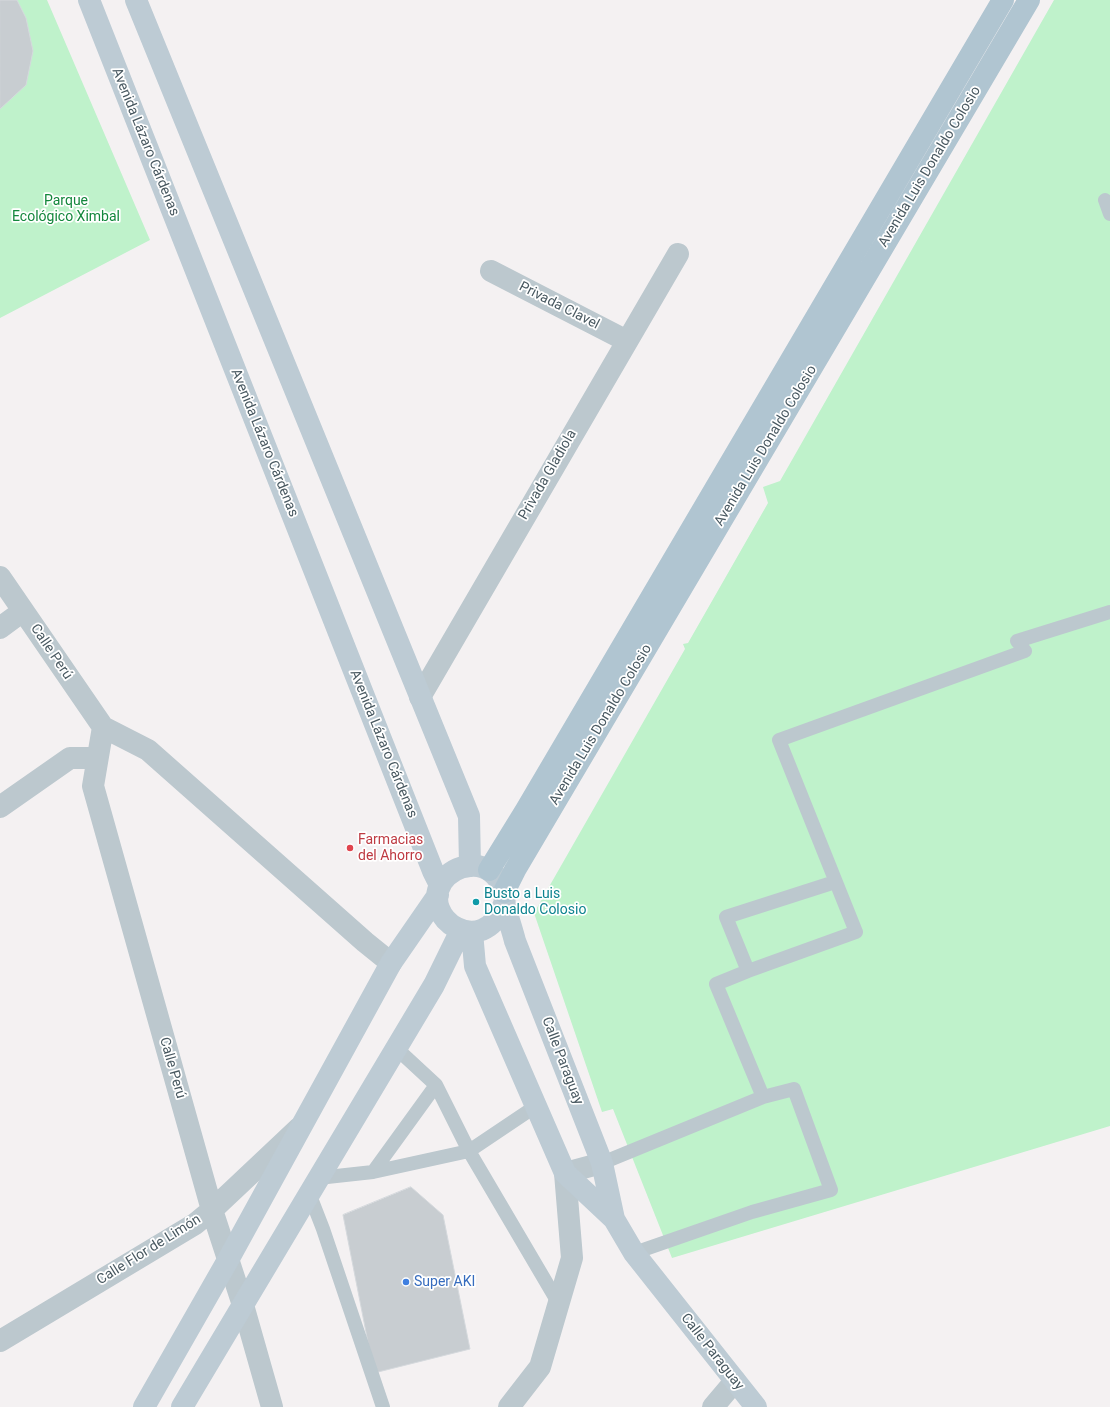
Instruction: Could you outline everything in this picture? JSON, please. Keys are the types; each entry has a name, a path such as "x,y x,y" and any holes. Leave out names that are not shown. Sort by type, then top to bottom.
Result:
{"main road":[{"name":"Avenida Lázaro Cárdenas","path":"89,0 433,871 439,890"},
{"path":"136,0 469,816 479,868"},
{"path":"479,868 530,803 1003,0"},
{"name":"Avenida Luis Donaldo Colosio","path":"504,898 519,863 1029,0"},
{"path":"144,1407 228,1260 391,963 439,890 446,876 454,870 464,866 479,868 496,876 501,884 504,898 500,914 493,923 484,929 467,931 451,926 443,918 439,907 439,890"},
{"name":"Calle Paraguay","path":"504,898 515,941 602,1163 614,1219"},
{"path":"182,1407 467,931"},
{"name":"Calle Paraguay","path":"467,931 475,966 565,1173 614,1219 634,1253 756,1407"}],"street":[{"name":"Privada Gladiola","path":"420,697 678,254"},
{"name":"Privada Clavel","path":"491,271 627,341"},
{"name":"Calle Perú","path":"0,577 103,727 148,750 365,942 391,963"},
{"path":"0,628 23,611"},
{"name":"Calle Perú","path":"103,727 93,786 212,1210 243,1305 272,1407"},
{"path":"0,807 70,758 97,758"},
{"name":"Calle Flor de Limón","path":"1,1337 195,1224 212,1210 302,1125"},
{"path":"509,1407 540,1367 572,1258 565,1173 602,1163"},
{"path":"713,1407 735,1381"}],"lane":[{"path":"1105,200 1110,214"},
{"path":"763,1097 716,984 856,932 778,740 1025,652 1017,641 1110,612"},
{"path":"748,971 726,917 835,882"},
{"path":"396,1048 436,1085 469,1151 559,1304"},
{"path":"373,1172 436,1085"},
{"path":"602,1163 763,1097 794,1089 831,1190 752,1212 634,1253"},
{"path":"383,1407 323,1229 314,1185 469,1151 536,1106"}],"green space":[{"name":"Parque Ecológico Ximbal","path":"0,0 47,0 150,240 0,318"},
{"path":"1054,0 1110,0 1110,1126 672,1258 613,1109 602,1112 534,913 685,649 683,644 688,643 768,503 763,487 780,481"}],"building":[{"path":"0,0 17,0 26,18 33,51 26,85 0,109"},
{"name":"Super AKI","path":"411,1187 443,1215 470,1349 374,1373 343,1215"}],"place":[{"name":"Farmacias del Ahorro","path":"350,848"},
{"name":"Busto a Luis Donaldo Colosio","path":"476,902"},
{"name":"Super AKI","path":"406,1282"}]}
